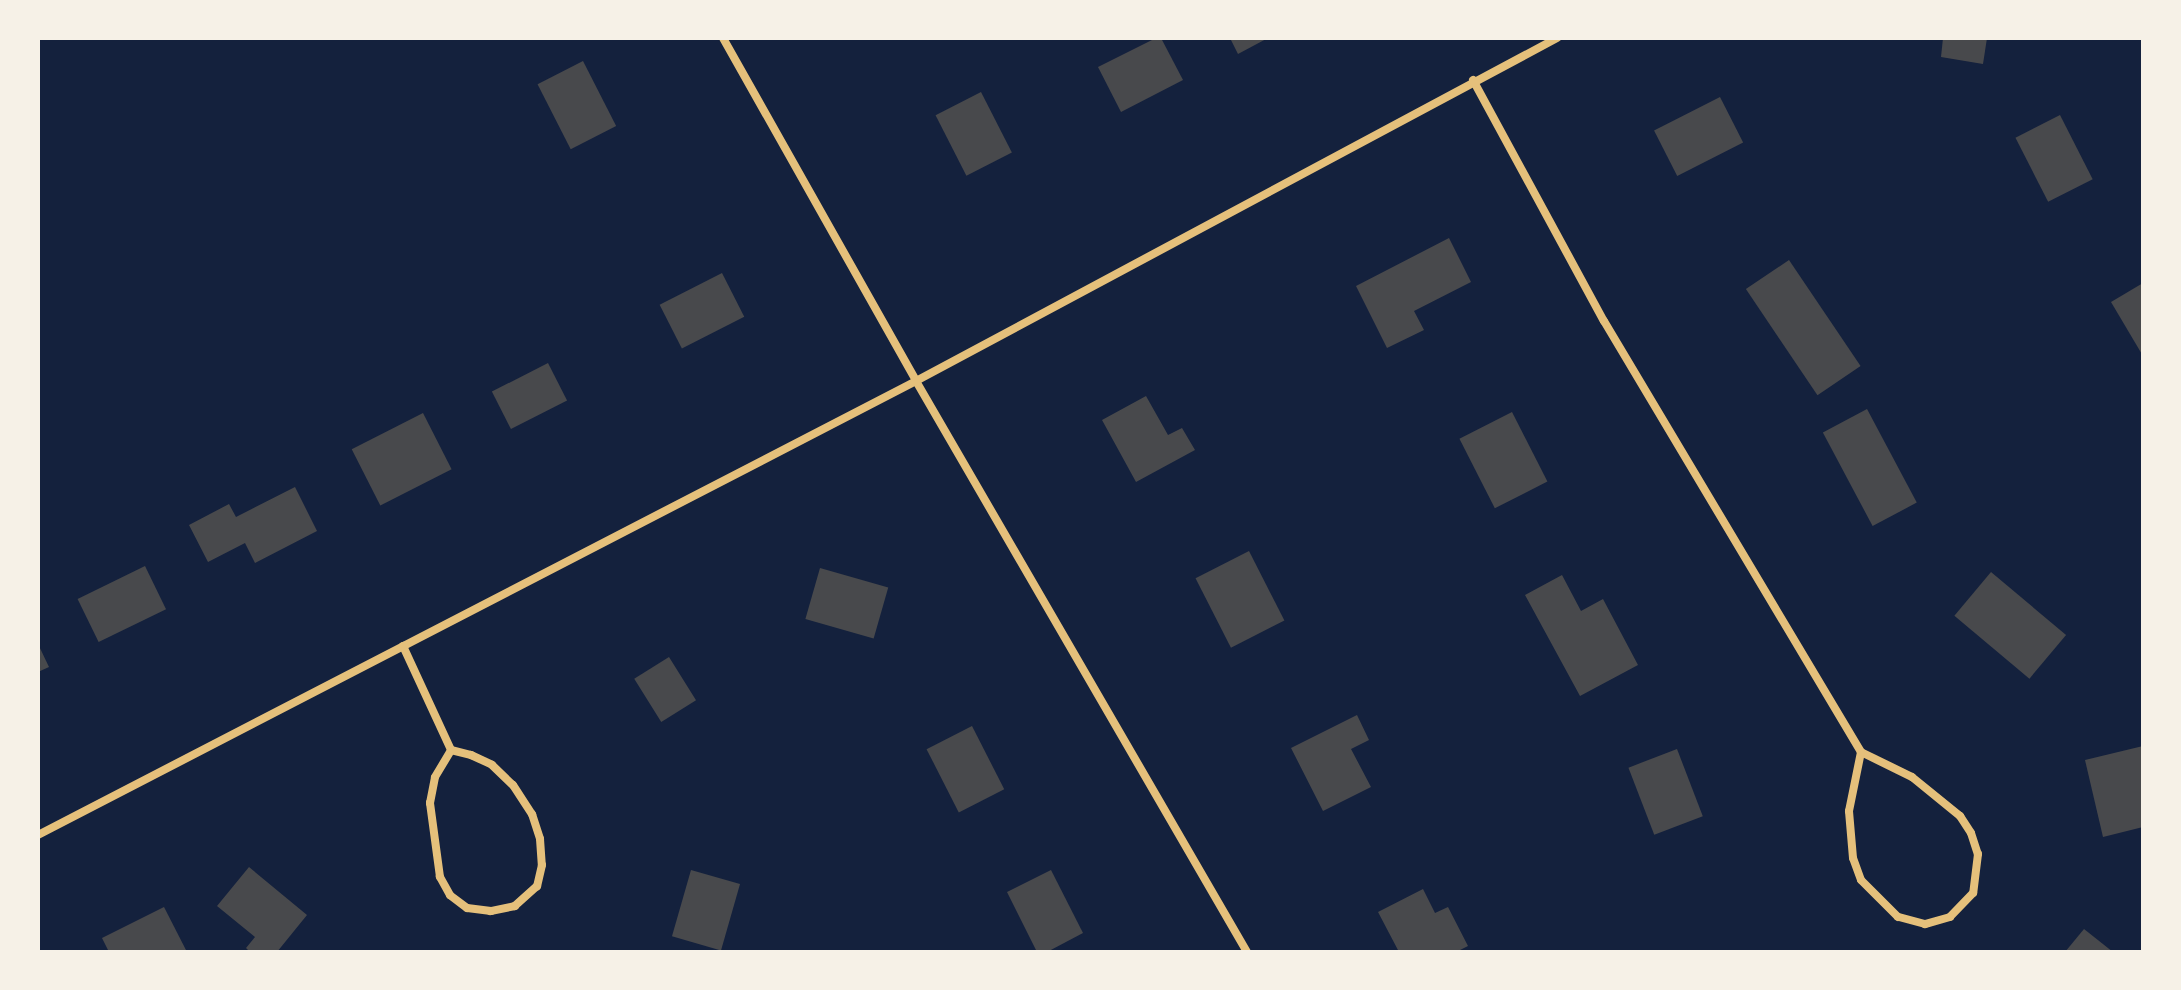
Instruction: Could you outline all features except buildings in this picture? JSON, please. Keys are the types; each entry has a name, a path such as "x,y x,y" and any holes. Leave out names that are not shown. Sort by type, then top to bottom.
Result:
{"street":[{"path":"723,38 916,381 1247,952"},
{"path":"38,835 916,381 1473,80 1557,38"},
{"path":"1473,80 1604,321 1861,752 1912,777 1960,816 1971,833 1978,854 1973,893 1950,917 1925,924 1898,917 1861,880 1853,858 1849,811 1861,752"},
{"path":"403,646 451,750"},
{"path":"451,750 492,765 513,785 532,814 540,839 542,865 537,886 515,906 491,911 467,908 450,895 440,877 430,803 435,777 451,750"}]}
